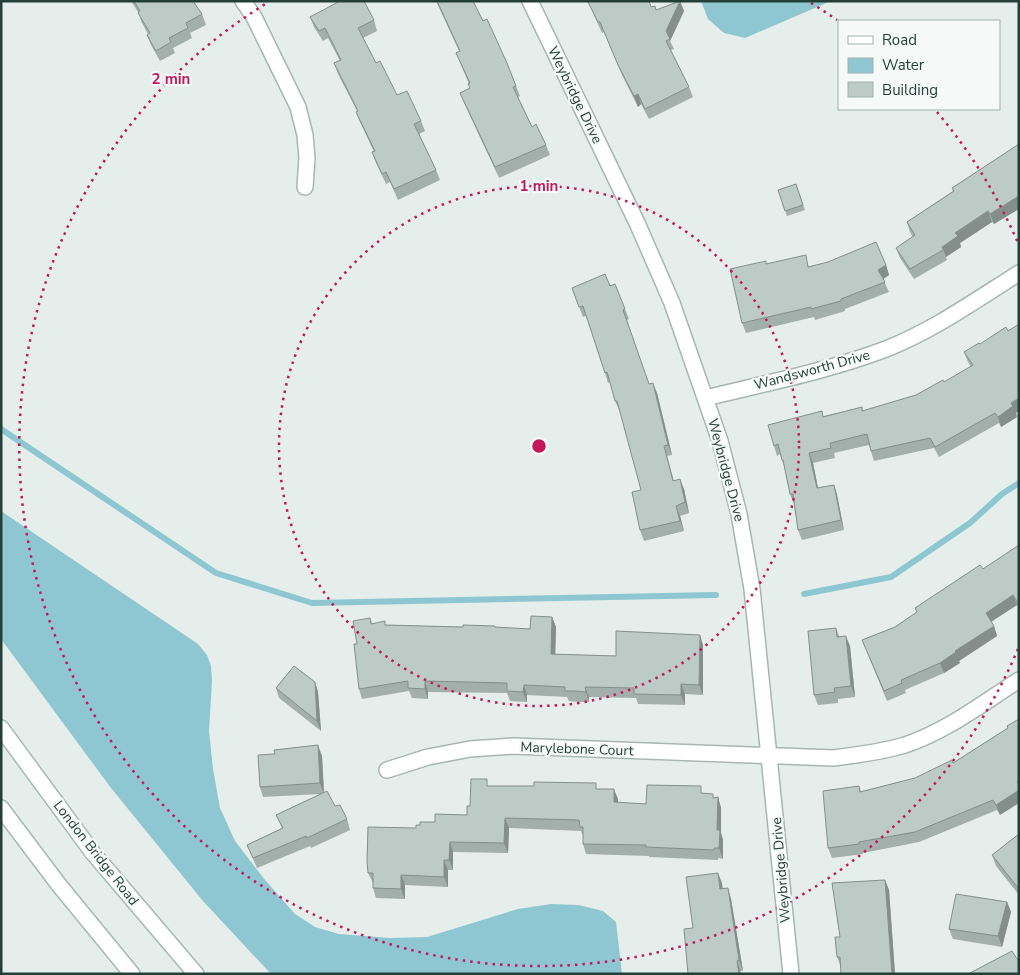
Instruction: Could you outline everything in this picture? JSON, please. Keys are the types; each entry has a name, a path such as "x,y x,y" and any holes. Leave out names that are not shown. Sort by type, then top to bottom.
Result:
{"street":[{"path":"243,1 254,17 298,107 305,135 307,158 305,187"},
{"name":"Weybridge Drive","path":"530,1 638,225 672,303 720,441 739,514 752,589 791,974"},
{"name":"Wandsworth Drive","path":"706,398 837,366 887,348 935,326 1019,273"},
{"name":"Marylebone Court","path":"387,770 428,756 462,750 513,746 833,758 870,754 932,734 958,720 1019,680"},
{"name":"London Bridge Road","path":"1,728 93,853 196,974"},
{"path":"1,808 59,886 132,974"}],"water":[{"path":"701,1 831,1 745,38 724,33 708,19"},
{"path":"1,511 198,644 207,655 211,666 212,681 209,731 220,808 235,841 265,880 295,914 315,927 339,934 390,938 427,937 518,909 551,904 579,905 603,911 616,922 622,974 271,974 203,901 111,788 1,639"}],"building":[{"path":"134,1 193,1 202,14 186,23 188,28 169,38 171,42 156,51 147,35 150,33 138,13 140,11"},
{"path":"340,1 364,1 374,20 358,28 376,63 380,61 397,95 407,91 421,121 414,124 436,170 394,189 386,172 382,174 372,152 375,151 356,112 358,111 334,63 341,60 325,28 319,31 310,17"},
{"path":"437,1 473,1 483,21 487,19 516,86 513,87 532,127 536,124 546,145 495,167 460,93 470,88 468,84 470,83 456,53 460,51"},
{"path":"649,1 651,7 655,6 656,10 680,1 666,31 670,39 666,41 689,87 645,109 638,94 634,96 618,65 600,22 598,22 588,2"},
{"path":"1019,144 1019,196 990,214 988,211 955,233 958,236 942,247 943,250 910,269 896,248 915,235 907,222 954,191 952,188"},
{"path":"796,184 803,205 785,211 778,190"},
{"path":"876,242 886,265 878,270 885,282 841,299 841,301 742,323 730,269 766,261 766,264 806,255 808,267 828,262"},
{"path":"605,274 610,286 615,284 649,384 653,383 668,445 664,446 673,481 680,479 685,502 676,506 680,521 640,530 632,492 641,490 617,401 615,401 607,372 605,373 583,306 579,307 572,288"},
{"path":"1019,324 1019,398 1011,403 1013,406 998,417 995,413 935,447 930,438 871,451 867,434 830,443 831,448 809,453 817,488 834,485 841,520 798,530 793,494 790,494 778,444 774,446 768,425 822,411 823,417 862,407 862,411 916,395 943,380 944,382 973,365 964,352 1006,327 1008,331"},
{"path":"1019,545 1019,604 1013,595 986,613 994,626 940,663 901,680 902,683 884,691 862,640 895,627 917,612 915,608 980,565 983,569"},
{"path":"531,616 552,617 551,654 616,656 616,631 700,635 699,685 681,684 681,695 634,694 634,688 585,687 586,692 565,691 565,687 524,685 523,692 507,691 507,683 425,681 425,689 408,688 408,681 359,689 354,644 357,644 353,621 370,618 371,624 385,621 385,625 463,627 463,625 530,629"},
{"path":"836,628 837,637 846,636 851,686 834,688 835,692 814,695 808,631"},
{"path":"294,666 315,682 317,721 276,688"},
{"path":"1019,719 1019,781 1017,782 1019,790 996,805 993,800 915,832 859,842 859,844 828,848 823,791 859,786 860,792 915,778 952,760 953,763"},
{"path":"318,745 320,783 260,787 258,755 275,754 274,750"},
{"path":"471,779 487,779 487,786 534,786 534,782 596,783 596,789 614,789 614,802 646,804 647,785 701,786 701,793 713,794 713,798 718,797 717,830 720,830 719,848 714,848 714,850 646,847 646,845 583,844 583,827 580,827 579,820 505,818 504,843 450,842 449,860 444,860 444,877 401,875 401,889 373,888 373,873 368,873 367,861 368,827 416,828 416,825 420,825 420,822 435,822 435,814 467,815 467,806 470,806"},
{"path":"327,791 335,806 340,805 347,819 307,838 306,836 253,858 247,845 283,828 276,815"},
{"path":"1019,834 1019,889 992,855"},
{"path":"718,873 720,889 728,888 739,960 737,961 739,974 688,974 684,929 693,928 686,877"},
{"path":"885,880 892,974 841,974 840,957 837,957 835,937 840,937 832,883"},
{"path":"956,894 1007,902 998,936 949,929"},
{"path":"1012,951 1019,962 1019,974 968,974"}],"waterway":[{"path":"1,429 216,573 312,603 716,595"},
{"path":"804,594 891,577 970,523 1002,494 1019,483"}]}
